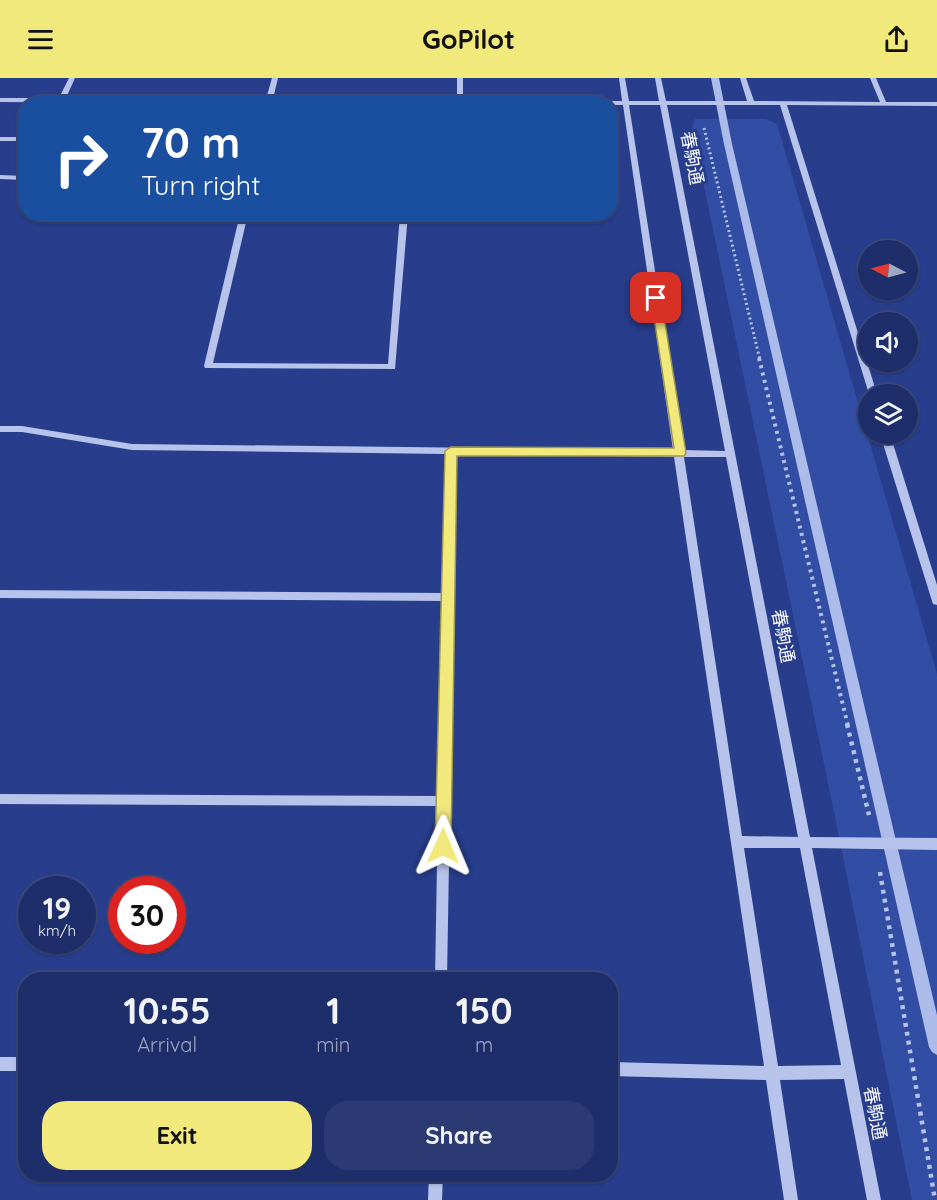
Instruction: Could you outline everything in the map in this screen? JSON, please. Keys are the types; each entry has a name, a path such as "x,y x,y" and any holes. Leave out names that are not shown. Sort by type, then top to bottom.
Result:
{"street":[{"path":"64,96 72,78"},
{"path":"270,96 275,78"},
{"path":"460,78 460,96"},
{"path":"622,78 739,842 791,1200"},
{"name":"春駒通","path":"658,78 874,1200"},
{"path":"744,78 751,103"},
{"path":"873,78 884,104"},
{"path":"0,100 18,100"},
{"path":"618,101 937,104"},
{"path":"783,103 870,384"},
{"path":"0,139 18,139"},
{"path":"0,177 18,178"},
{"path":"242,222 208,366 392,367 403,222"},
{"path":"0,429 22,429 132,447 730,454"},
{"path":"888,444 937,601"},
{"path":"441,972 451,451"},
{"path":"0,594 447,597"},
{"path":"0,799 444,801"},
{"path":"739,842 937,844"},
{"path":"0,1064 18,1064"},
{"path":"618,1070 849,1072"},
{"path":"435,1200 436,1182"}],"path":[{"path":"698,102 876,843 935,1200"}],"shaded area":[{"path":"695,119 766,119 777,124 858,402 858,444 870,444 937,674 937,1200 912,1200 692,128"}],"waterway":[{"path":"715,78 728,144 937,1047"}],"route":[{"path":"443,846 451,451 680,453 656,298"}]}
